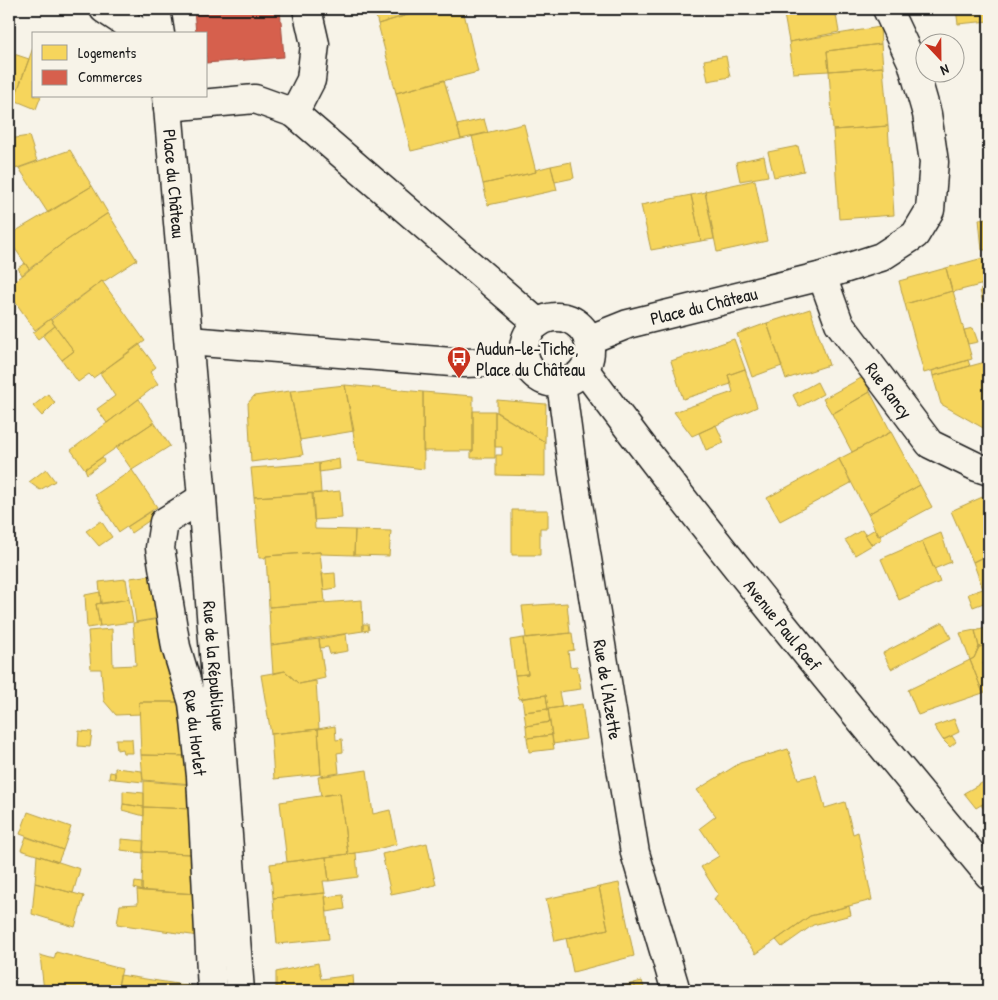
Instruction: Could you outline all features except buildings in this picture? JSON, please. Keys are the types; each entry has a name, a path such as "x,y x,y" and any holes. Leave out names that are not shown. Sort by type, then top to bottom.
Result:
{"street":[{"path":"104,9 139,32"},
{"path":"156,9 160,32"},
{"path":"294,113 311,80 315,44 307,9"},
{"name":"Place du Château","path":"588,340 628,324 822,276 881,257 915,234 930,210 934,162 927,114 912,62 887,9"},
{"name":"Place du Château","path":"189,341 168,102 255,99 294,113 538,323"},
{"name":"Rue Rancy","path":"822,276 839,323 930,444 989,471"},
{"path":"561,317 573,321 582,329 588,340 590,355 572,376 546,381 534,373 526,362 524,347 528,334 538,323 549,318 561,317"},
{"path":"189,341 464,363 526,362"},
{"name":"Rue de la République","path":"189,341 240,991"},
{"name":"Avenue Paul Roef","path":"572,376 642,448 989,875"},
{"name":"Rue de l'Alzette","path":"572,376 575,482 635,853 676,991"},
{"name":"Rue du Horlet","path":"202,498 164,522 160,548 176,647 193,703 201,776 212,991"}],"place":[{"name":"Audun-le-Tiche, Place du Château","path":"459,379"}]}
